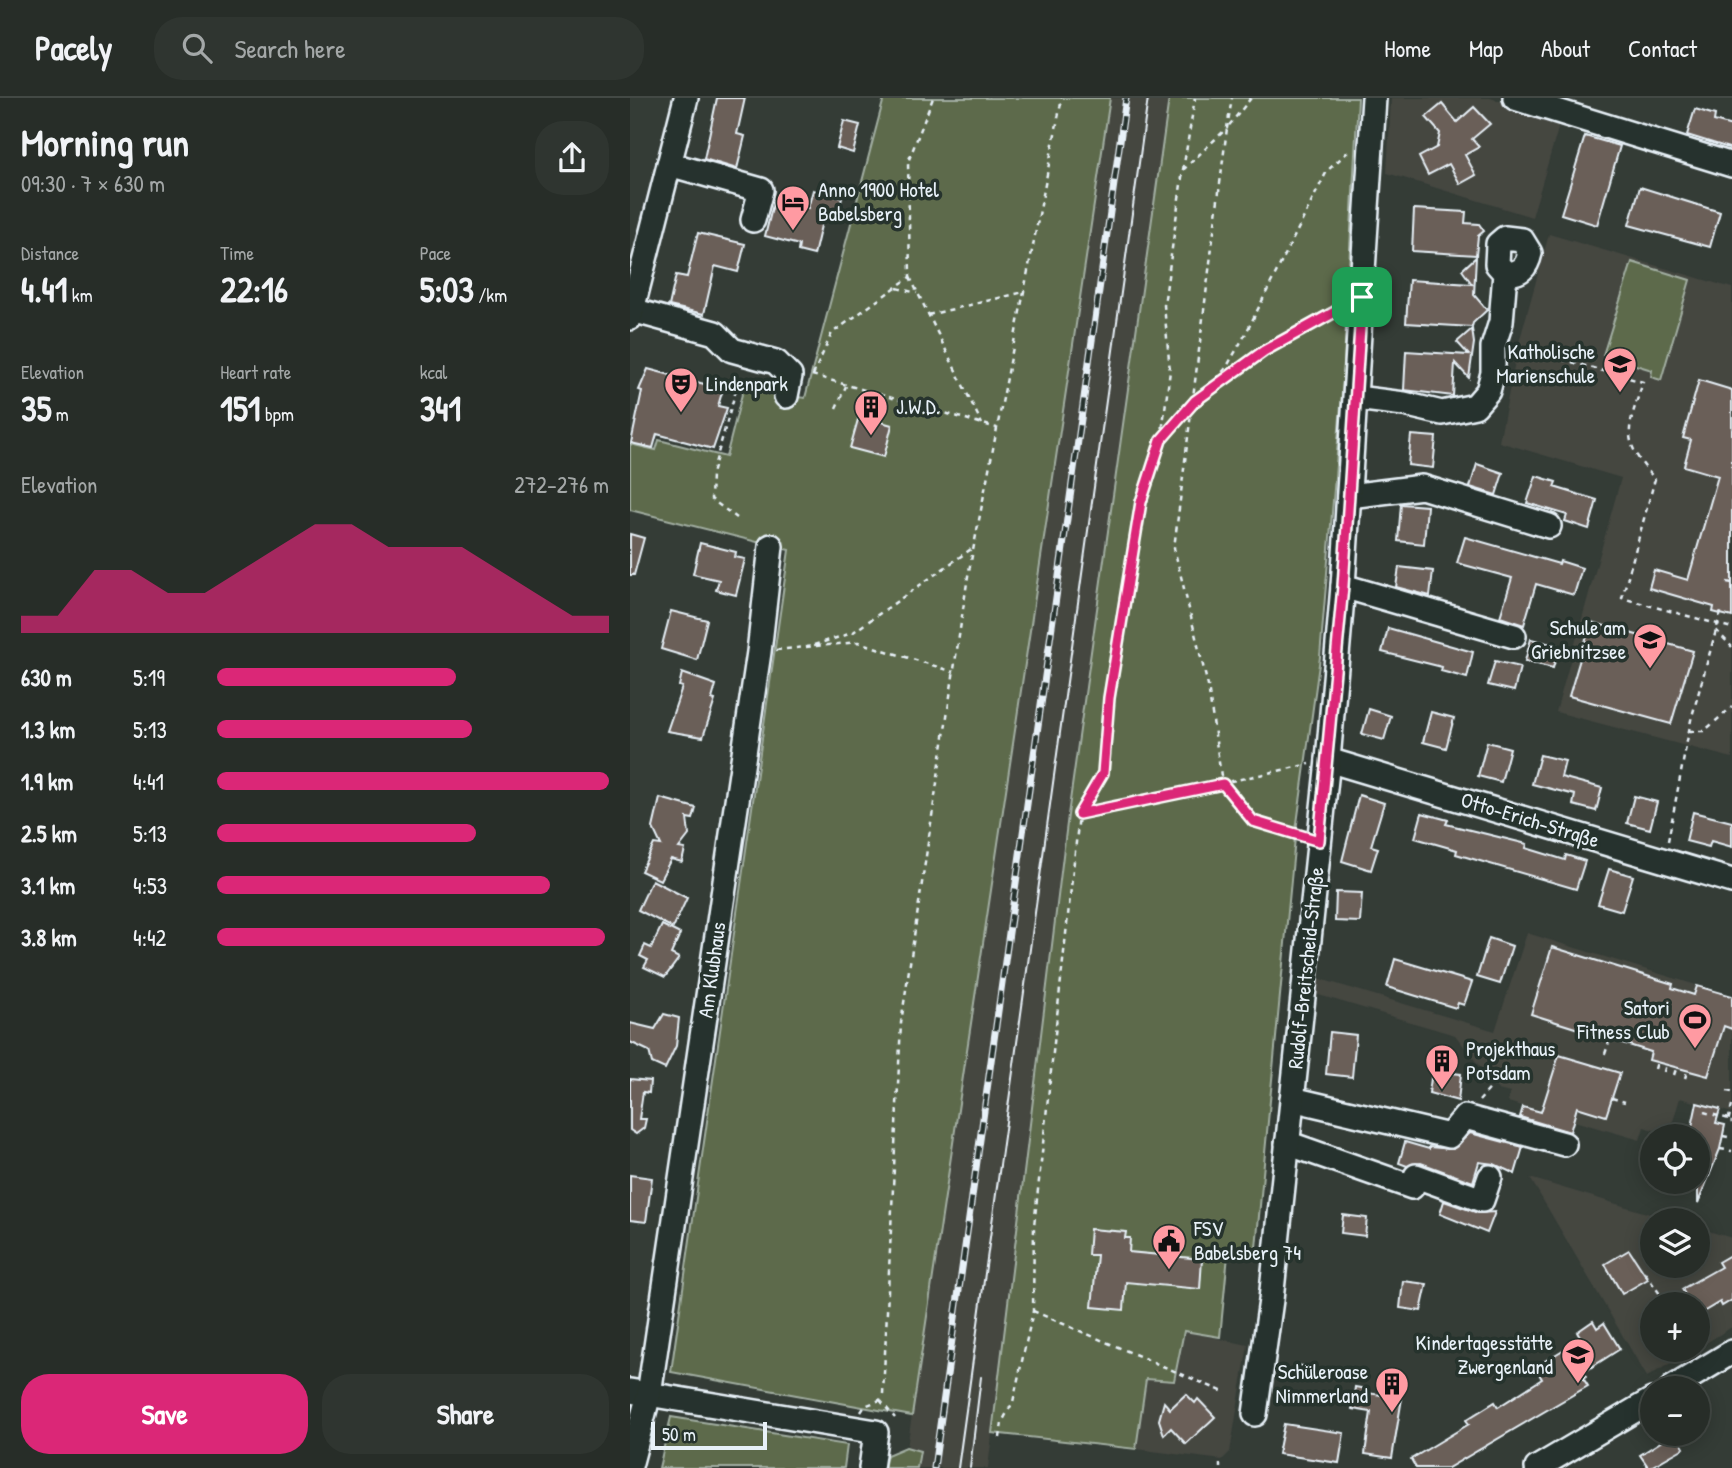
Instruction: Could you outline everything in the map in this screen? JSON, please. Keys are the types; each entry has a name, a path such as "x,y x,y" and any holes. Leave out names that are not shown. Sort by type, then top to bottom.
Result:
{"street":[{"path":"686,98 669,164 640,239 631,314 715,333 732,350 776,362 790,376 786,396"},
{"name":"Rudolf-Breitscheid-Straße","path":"1255,1414 1301,1101 1319,841 1343,586 1374,98"},
{"path":"1515,98 1732,165"},
{"path":"669,164 761,190 753,220"},
{"path":"1356,398 1404,404 1442,413 1475,407 1488,391 1493,373 1493,347 1501,321 1505,273"},
{"path":"1349,496 1422,486 1549,526"},
{"name":"Am Klubhaus","path":"630,1466 639,1392 759,652 771,545"},
{"path":"1343,586 1514,636"},
{"name":"Otto-Erich-Straße","path":"1328,760 1732,881"},
{"path":"1301,1101 1449,1136 1465,1117 1564,1144"},
{"path":"1296,1146 1412,1187 1416,1177 1482,1200 1490,1177"},
{"path":"1698,1376 1727,1363"},
{"path":"639,1392 876,1432 871,1468"},
{"path":"1537,1468 1640,1406"}],"path":[{"path":"933,98 908,162 910,277 982,424"},
{"path":"861,1412 865,1406 880,1400 883,1394 901,1023 954,672 974,547 1062,98"},
{"path":"1000,1438 1002,1422 1013,1402 1033,1311 1034,1226 1079,814 1103,773 1109,698 1136,529 1141,502 1161,440 1170,372 1164,305 1195,98"},
{"path":"1232,98 1174,548 1208,686 1222,783 1253,821 1319,841"},
{"path":"1183,170 1227,128 1251,98"},
{"path":"1203,395 1226,368 1245,335 1326,171 1371,130"},
{"path":"910,277 832,333 813,375 997,428"},
{"path":"895,288 917,293"},
{"path":"928,315 1024,292"},
{"path":"1161,440 1195,401 1264,351 1362,297"},
{"path":"1493,347 1518,346 1643,382 1629,425 1630,444 1637,458 1655,479 1622,598 1732,628"},
{"path":"836,408 846,385"},
{"path":"736,390 712,474 711,499 737,518"},
{"path":"809,647 852,632 974,547"},
{"path":"1727,582 1732,583"},
{"path":"1664,861 1689,731 1722,609"},
{"path":"1716,630 1732,647"},
{"path":"759,652 858,642 954,672"},
{"path":"1689,731 1704,731 1732,707"},
{"path":"1079,814 1328,760"},
{"path":"1605,1054 1610,1039"},
{"path":"1655,1069 1657,1062"},
{"path":"1664,1072 1666,1064"},
{"path":"1674,1075 1677,1066"},
{"path":"1685,1078 1688,1069"},
{"path":"1465,1117 1494,1084 1496,1086 1503,1080"},
{"path":"1727,1091 1732,1092"},
{"path":"1612,1098 1625,1102"},
{"path":"1704,1112 1730,1121 1732,1105"},
{"path":"1723,1136 1732,1138"},
{"path":"1720,1149 1732,1151"},
{"path":"1033,1311 1226,1393"},
{"path":"880,1400 895,1418"}],"shaded area":[{"path":"1110,98 1169,98 1068,815 988,1468 904,1468"},
{"path":"1391,98 1490,98 1561,119 1532,217 1387,173"},
{"name":"Katholische Marienschule","path":"1549,234 1732,288 1732,758 1556,712 1621,478 1499,442 1518,346"},
{"path":"1527,933 1732,996 1732,1113 1680,1098 1672,1124 1640,1124 1640,1140 1508,1102 1510,1093 1498,1090 1455,1035 1315,994 1317,978 1495,1031"},
{"path":"1530,1178 1640,1211 1640,1278 1710,1278 1710,1232 1732,1238 1732,1327 1710,1341 1710,1292 1640,1292 1640,1362 1673,1362 1646,1376"},
{"path":"1184,1331 1248,1345 1230,1452 1222,1460 1136,1449 1146,1379"}],"green space":[{"path":"884,98 1110,98 912,1416 671,1372 789,550 630,510 630,444 656,450 659,440 726,457 743,390 805,398"},
{"path":"1169,98 1358,98 1343,381 1320,657 1295,838 1255,1258 1228,1255 1220,1337 1184,1331 1174,1381 1146,1379 1136,1449 992,1433 1068,815"},
{"path":"1632,262 1690,280 1661,380 1651,377 1652,370 1603,355"},
{"path":"671,1417 847,1445 844,1468 659,1468"},
{"path":"906,1447 920,1451 917,1468 884,1468 887,1455"}],"building":[{"path":"717,98 745,98 737,134 745,136 737,169 704,159"},
{"path":"1442,104 1457,122 1474,107 1490,124 1472,139 1479,147 1465,155 1476,175 1460,184 1449,164 1428,175 1419,157 1437,147 1440,133 1426,117"},
{"path":"1695,109 1715,115 1714,121 1732,126 1732,149 1687,135"},
{"path":"844,121 860,125 853,153 837,148"},
{"path":"1585,136 1620,146 1597,225 1561,214"},
{"path":"1640,187 1720,212 1710,247 1629,225"},
{"name":"Anno 1900 Hotel Babelsberg","path":"813,190 842,198 836,221 823,217 814,255 798,251 799,245 765,236 774,200 808,208"},
{"path":"1414,209 1466,212 1465,223 1479,224 1484,231 1478,236 1476,255 1412,251"},
{"path":"698,233 745,244 738,272 715,266 704,314 669,306 676,275 687,277"},
{"path":"1476,257 1474,295 1487,310 1472,327 1406,323 1409,280 1472,284 1462,270"},
{"path":"1472,329 1474,343 1469,378 1455,363 1453,396 1404,390 1406,351 1469,355 1457,342"},
{"name":"Lindenpark","path":"648,369 723,389 718,406 727,408 713,449 657,434 653,448 631,443 642,391 639,390"},
{"path":"1699,380 1732,390 1732,617 1713,612 1714,607 1649,588 1654,570 1688,580 1718,476 1684,466 1691,440 1683,438"},
{"name":"J.W.D.","path":"859,416 892,425 884,457 850,448"},
{"path":"1411,435 1436,437 1433,468 1408,465"},
{"path":"1477,464 1503,473 1496,495 1470,487"},
{"path":"1536,476 1556,482 1554,487 1597,500 1589,529 1565,521 1567,515 1527,503"},
{"path":"1401,504 1427,506 1424,544 1398,541"},
{"path":"630,534 644,538 634,575 630,575"},
{"path":"1465,537 1582,568 1574,595 1536,584 1524,625 1500,617 1512,578 1457,563"},
{"path":"700,543 736,552 735,557 745,559 736,595 716,590 719,580 693,574"},
{"path":"1399,567 1433,571 1430,596 1396,587"},
{"path":"671,611 707,620 697,660 661,649"},
{"path":"1591,622 1693,651 1671,724 1569,696"},
{"path":"1388,628 1473,652 1467,678 1441,671 1442,667 1382,652"},
{"path":"1531,639 1559,646 1553,668 1525,661"},
{"path":"1495,661 1520,667 1514,691 1488,685"},
{"path":"682,673 716,685 712,699 715,700 703,737 667,731 682,687 679,686"},
{"path":"1369,709 1391,716 1384,740 1362,734"},
{"path":"1431,712 1454,718 1446,748 1423,742"},
{"path":"1487,742 1510,748 1501,782 1478,776"},
{"path":"1540,755 1565,761 1561,777 1602,788 1596,811 1573,805 1575,795 1532,784"},
{"path":"1359,795 1384,803 1371,846 1378,848 1371,870 1342,861"},
{"path":"1634,796 1657,802 1650,829 1627,823"},
{"path":"660,798 696,808 693,819 687,818 689,835 679,848 685,849 682,862 671,859 660,880 641,871 654,844 661,845 653,828"},
{"path":"1693,812 1732,822 1732,847 1711,841 1709,847 1686,841"},
{"path":"1422,813 1448,820 1446,824 1527,844 1526,848 1565,860 1566,855 1585,861 1576,889 1456,854 1457,850 1415,838"},
{"path":"1609,869 1633,876 1622,911 1598,904"},
{"path":"652,880 687,898 673,928 638,910"},
{"path":"1336,892 1362,893 1360,922 1335,921"},
{"path":"662,925 680,934 671,954 679,958 665,977 644,967 648,960 640,956 645,945 651,948"},
{"path":"1489,938 1512,946 1500,984 1477,977"},
{"path":"1552,947 1673,984 1672,988 1694,995 1697,986 1732,996 1732,1029 1724,1026 1708,1076 1649,1060 1651,1052 1531,1014"},
{"path":"1395,959 1472,982 1464,1005 1458,1003 1456,1008 1387,987"},
{"path":"664,1014 679,1018 676,1046 665,1069 652,1063 649,1051 630,1042 630,1023 655,1029"},
{"path":"1330,1032 1356,1035 1352,1077 1326,1074"},
{"path":"1559,1055 1620,1073 1606,1116 1577,1107 1570,1132 1520,1117 1523,1107 1541,1112"},
{"path":"1432,1071 1461,1074 1458,1101 1429,1093"},
{"path":"630,1079 650,1081 649,1093 643,1092 639,1119 646,1119 644,1128 636,1134 630,1130"},
{"path":"1697,1103 1720,1109 1716,1123 1725,1125 1720,1149 1710,1174 1710,1124 1693,1124"},
{"path":"1470,1133 1523,1147 1515,1174 1494,1164 1479,1162 1473,1182 1421,1163 1407,1166 1399,1163 1405,1142 1429,1149 1453,1149"},
{"path":"630,1175 652,1178 646,1222 630,1220"},
{"path":"1444,1201 1478,1213 1495,1212 1487,1233 1440,1214"},
{"path":"1343,1215 1367,1218 1365,1236 1341,1233"},
{"path":"1090,1229 1126,1232 1125,1238 1130,1238 1129,1252 1202,1259 1200,1289 1126,1282 1124,1310 1092,1307 1097,1255 1088,1255"},
{"path":"1629,1250 1640,1267 1640,1278 1648,1279 1622,1294 1605,1264"},
{"path":"1732,1254 1732,1300 1722,1306 1720,1302 1710,1308 1710,1292 1684,1292 1682,1289 1702,1278 1710,1278 1710,1273 1721,1267 1718,1262"},
{"path":"1403,1281 1427,1284 1421,1311 1400,1308"},
{"path":"1593,1321 1597,1328 1604,1323 1620,1349 1584,1372 1586,1376 1583,1378 1588,1386 1448,1468 1416,1468 1411,1459 1469,1424 1466,1420 1495,1402 1498,1407 1542,1379 1535,1367 1581,1339 1577,1332"},
{"path":"1297,1365 1314,1368 1312,1382 1295,1379"},
{"path":"1355,1387 1367,1389 1367,1393 1402,1398 1392,1458 1365,1454 1371,1412 1352,1409"},
{"path":"1186,1394 1195,1403 1198,1399 1215,1417 1186,1444 1171,1428 1164,1435 1159,1420 1164,1402 1170,1409"},
{"path":"1284,1424 1344,1433 1339,1463 1278,1454"},
{"path":"1654,1446 1684,1448 1649,1468 1640,1455"}],"tram line":[{"path":"958,1468 1148,98"},
{"path":"970,1468 981,1377"}],"railway":[{"path":"934,1468 1126,98"}],"place":[{"name":"Anno 1900 Hotel Babelsberg","path":"793,232"},
{"name":"Katholische Marienschule","path":"1620,394"},
{"name":"Lindenpark","path":"681,414"},
{"name":"J.W.D.","path":"871,437"},
{"name":"Schule am Griebnitzsee","path":"1650,670"},
{"name":"Satori Fitness Club","path":"1695,1050"},
{"name":"Projekthaus Potsdam","path":"1442,1091"},
{"name":"FSV Babelsberg 74","path":"1169,1271"},
{"name":"Kindertagesstätte Zwergenland","path":"1578,1385"},
{"name":"Schüleroase Nimmerland","path":"1392,1414"}],"route":[{"path":"1362,297 1343,586 1319,841 1253,821 1223,784 1079,814 1103,773 1109,698 1129,569 1141,502 1161,440 1195,401 1264,351 1362,297"}]}
